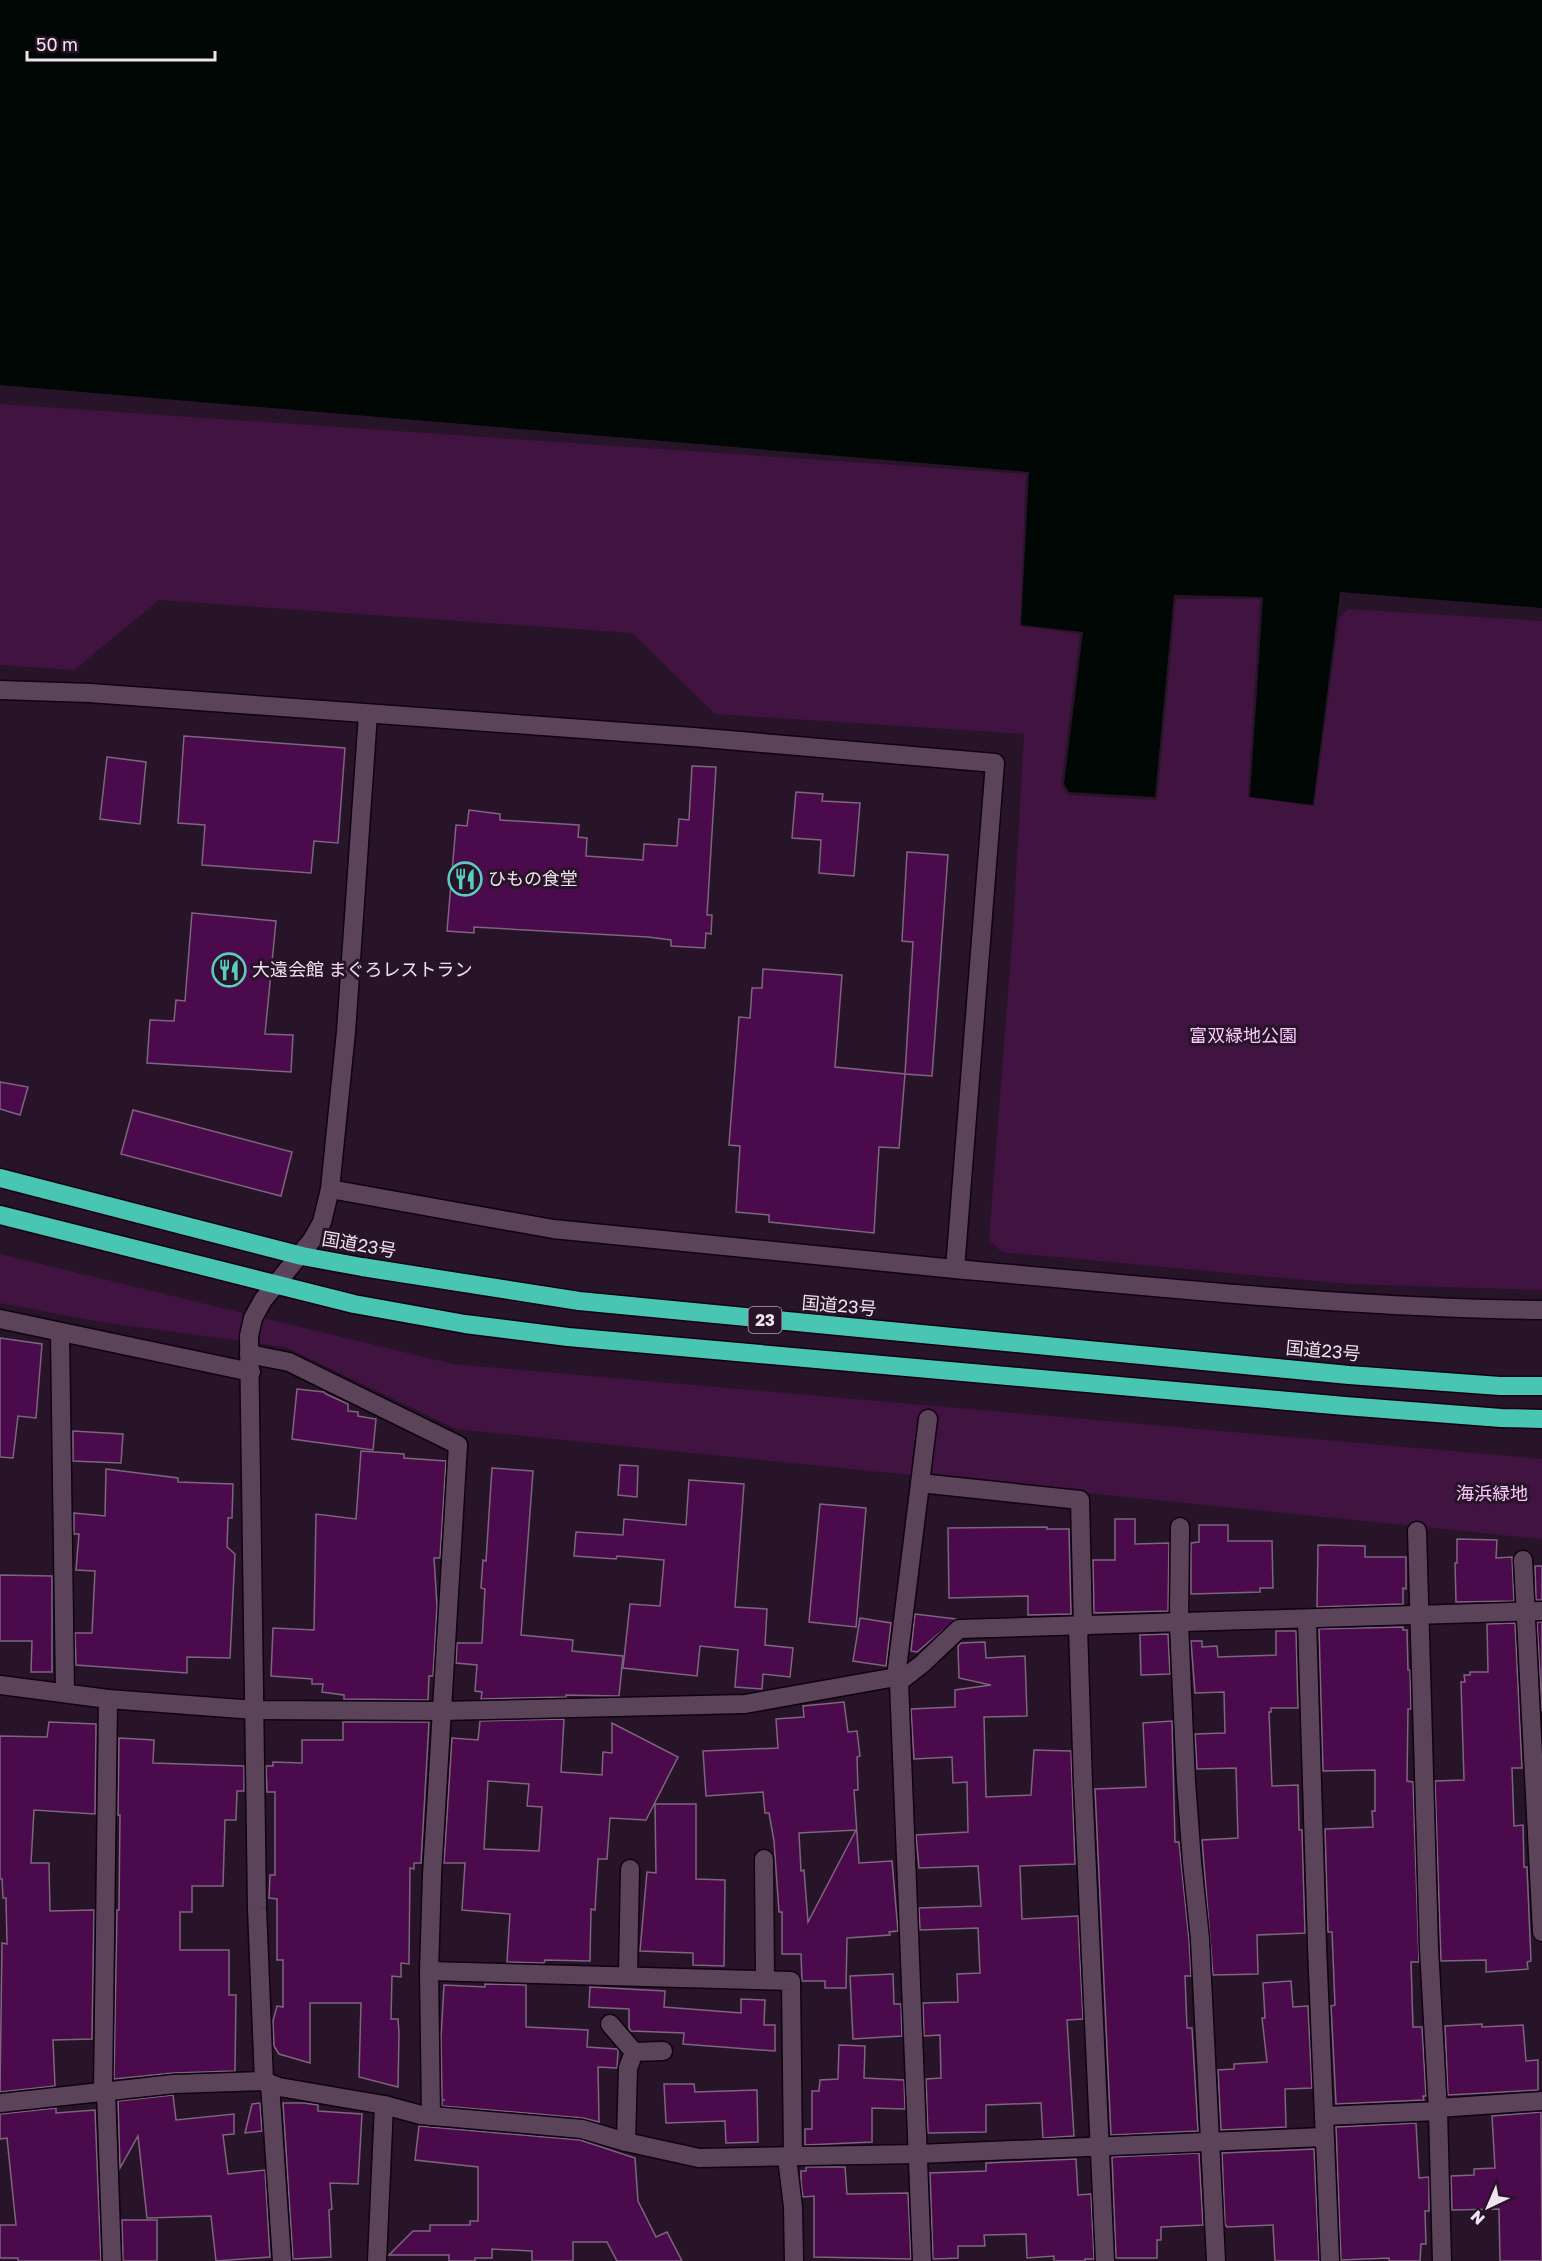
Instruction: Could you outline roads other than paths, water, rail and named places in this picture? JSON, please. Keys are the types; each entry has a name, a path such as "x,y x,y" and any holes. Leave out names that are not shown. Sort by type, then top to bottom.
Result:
{"highway":[{"name":"国道23号","path":"0,1178 302,1256 469,1285 579,1301 674,1312 1349,1375 1500,1386 1542,1386"},
{"name":"23","path":"0,1215 354,1304 465,1324 568,1337 1345,1406 1542,1419"}],"street":[{"path":"0,690 101,694 693,737 995,763 955,1269"},
{"path":"282,2261 267,2083 257,1908 250,1363 253,1318 263,1300 302,1256 322,1222 330,1189 346,1032 368,714"},
{"path":"330,1189 553,1229 955,1269 1369,1305 1542,1310"},
{"path":"0,1319 60,1333 250,1363 289,1362 458,1444 440,1711 429,1971 431,2116"},
{"path":"60,1333 65,1692"},
{"path":"922,2261 897,1679 928,1419"},
{"path":"920,1483 1080,1500 1084,1796 1105,2261"},
{"path":"1180,1527 1179,1624 1190,1839 1200,1939 1216,2261"},
{"path":"1417,1531 1429,1948 1438,2110 1442,2261"},
{"path":"1523,1560 1534,1612 1542,1932"},
{"path":"0,1685 108,1699 255,1710 440,1711 745,1704 897,1679 922,1664 959,1629 1534,1612"},
{"path":"1307,1620 1330,2261"},
{"path":"108,1699 105,2091 112,2261"},
{"path":"764,1859 765,1980"},
{"path":"628,1976 630,1869"},
{"path":"429,1971 791,1981 790,2158 794,2261"},
{"path":"610,2024 634,2052"},
{"path":"634,2052 663,2051"},
{"path":"626,2142 628,2068 634,2052"},
{"path":"0,2103 174,2084 267,2083 431,2116 582,2129 626,2142 699,2158 918,2154 1324,2136"},
{"path":"1324,2116 1438,2110 1542,2101"},
{"path":"377,2261 384,2105"}],"place":[{"name":"ひもの食堂","path":"465,879"},
{"name":"大遠会館 まぐろレストラン","path":"229,970"}],"park label":[{"name":"富双緑地公園","path":"1243,1036"},
{"name":"海浜緑地","path":"1492,1494"}]}
